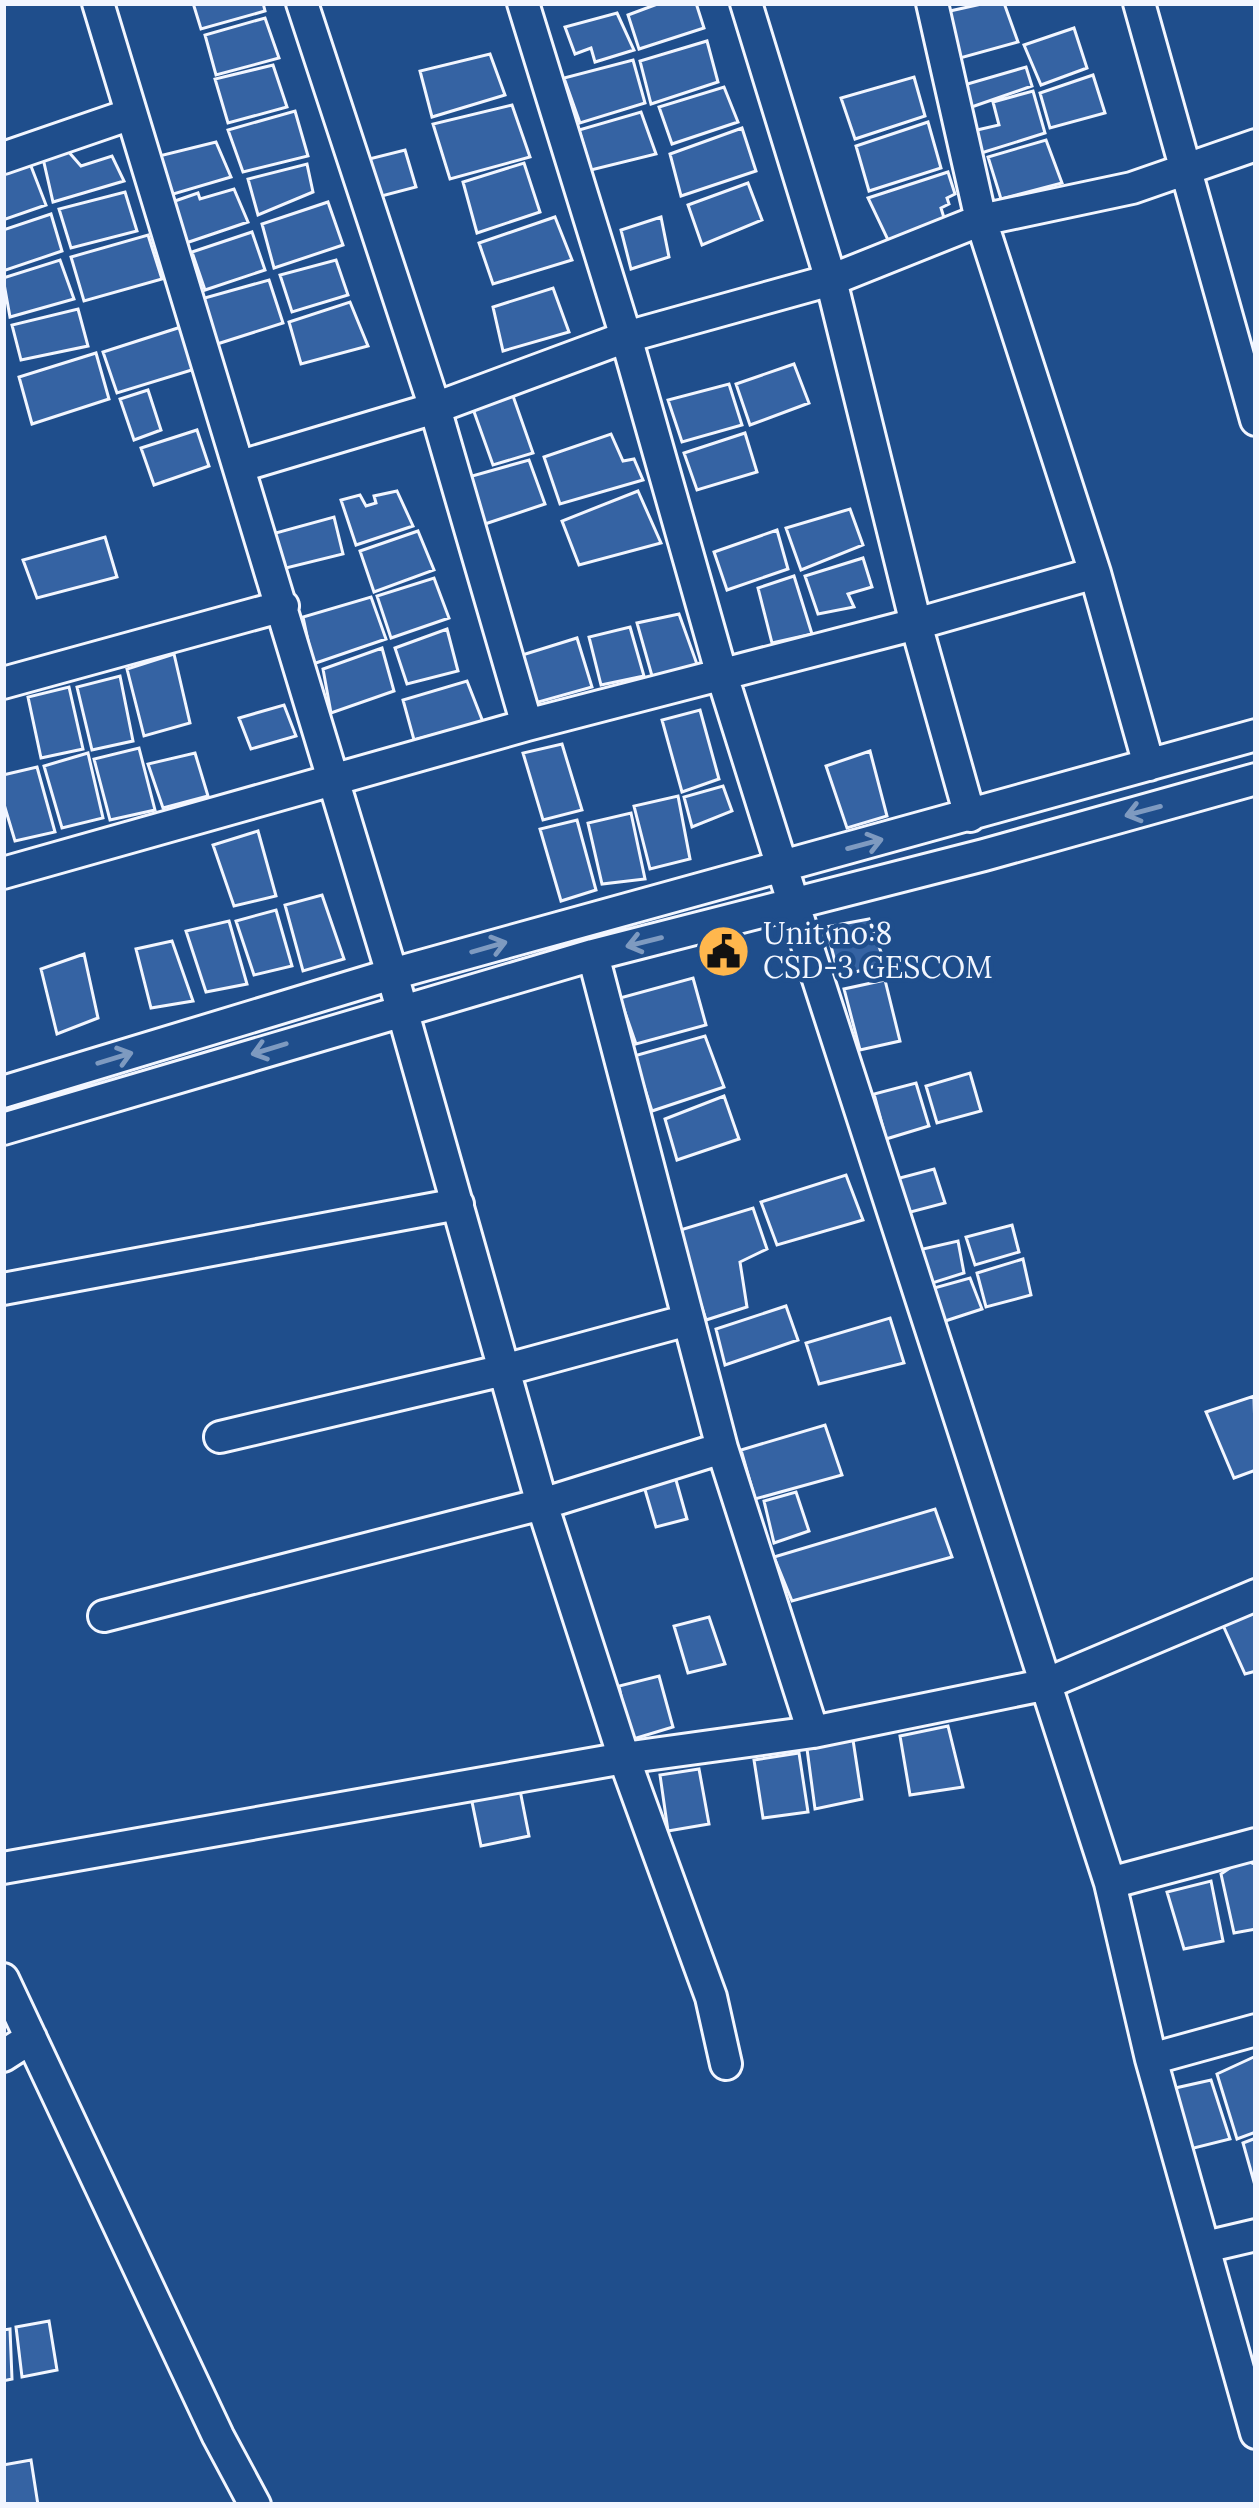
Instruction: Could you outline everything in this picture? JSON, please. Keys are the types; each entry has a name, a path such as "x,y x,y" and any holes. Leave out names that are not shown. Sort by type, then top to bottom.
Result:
{"street":[{"path":"98,3 242,466 403,1010 542,1504 624,1758 705,1978 727,2064"},
{"path":"302,3 435,408 527,725"},
{"path":"523,3 626,337 721,673 1110,1883 1151,2059 1256,2431"},
{"path":"746,3 831,280 916,624 970,816"},
{"path":"932,3 981,220 1095,573 1149,765"},
{"path":"1138,3 1185,170 1246,338 1256,421"},
{"path":"3,158 131,114"},
{"path":"242,466 435,408 626,337 831,280 981,220 1132,188 1256,145"},
{"path":"3,873 527,725 1095,573"},
{"path":"3,682 283,606"},
{"path":"3,1092 392,974 1256,735"},
{"path":"3,1129 593,955 1256,779"},
{"path":"593,955 722,1448 813,1732"},
{"path":"3,1289 458,1204"},
{"path":"220,1437 504,1370 688,1319"},
{"path":"104,1616 542,1504 722,1448"},
{"path":"3,1868 624,1758 813,1732 1043,1685 1256,1595"},
{"path":"1110,1883 1256,1844"},
{"path":"3,1979 255,2505"},
{"path":"1151,2059 1256,2030"},
{"path":"3,2056 31,2038"},
{"path":"1205,2247 1256,2235"}],"building":[{"path":"193,3 263,3 265,11 201,29"},
{"path":"660,3 696,3 704,28 639,49 628,15"},
{"path":"1004,3 1018,42 953,60 941,13"},
{"path":"617,13 634,50 595,62 591,48 575,54 565,27"},
{"path":"265,18 279,58 216,75 205,35"},
{"path":"1074,28 1087,68 1041,85 1024,45"},
{"path":"707,41 718,82 651,104 640,61"},
{"path":"490,54 505,95 432,117 420,71"},
{"path":"633,60 645,103 580,123 564,78"},
{"path":"273,65 287,107 228,123 215,79"},
{"path":"1026,67 1032,86 963,110 957,87"},
{"path":"1093,75 1105,113 1050,128 1040,93"},
{"path":"914,77 925,116 855,139 841,98"},
{"path":"724,87 738,122 672,144 659,107"},
{"path":"1033,91 1045,133 978,154 973,131 999,125 993,102"},
{"path":"512,105 530,157 450,179 433,124"},
{"path":"295,111 308,156 243,172 228,130"},
{"path":"641,112 656,154 591,170 579,130"},
{"path":"928,122 941,168 869,191 856,146"},
{"path":"742,128 756,171 681,196 670,154"},
{"path":"1046,140 1062,183 1001,199 988,157"},
{"path":"216,142 231,177 170,195 155,157"},
{"path":"67,150 81,166 112,156 124,181 53,202 42,154"},
{"path":"405,150 416,187 374,198 361,161"},
{"path":"29,161 46,205 3,220 3,170"},
{"path":"524,163 540,212 477,233 463,182"},
{"path":"307,164 313,192 258,215 248,179"},
{"path":"948,172 955,194 941,208 945,221 888,240 868,198"},
{"path":"748,183 762,220 702,245 688,205"},
{"path":"234,189 248,222 186,243 172,202"},
{"path":"125,192 137,231 71,248 59,209"},
{"path":"328,202 343,245 274,268 262,224"},
{"path":"51,214 62,251 3,271 3,230"},
{"path":"555,217 572,260 493,284 479,243"},
{"path":"661,217 669,257 631,269 621,230"},
{"path":"252,232 265,270 205,290 192,252"},
{"path":"148,235 162,279 84,301 71,257"},
{"path":"60,260 74,299 10,317 3,278"},
{"path":"336,260 348,295 292,312 280,275"},
{"path":"269,280 283,323 214,345 201,299"},
{"path":"553,288 569,332 503,351 493,307"},
{"path":"350,302 368,346 301,364 289,322"},
{"path":"78,309 88,346 21,360 12,325"},
{"path":"181,327 195,369 117,393 103,352"},
{"path":"96,353 109,399 32,424 19,377"},
{"path":"794,364 809,403 750,425 736,384"},
{"path":"729,384 742,425 682,442 668,400"},
{"path":"148,390 161,430 134,440 120,399"},
{"path":"513,396 533,453 493,465 473,409"},
{"path":"197,430 209,466 154,485 141,448"},
{"path":"745,433 757,472 697,490 684,453"},
{"path":"611,434 623,461 634,459 643,480 560,504 544,457"},
{"path":"529,460 545,504 479,526 465,478"},
{"path":"397,491 413,526 356,545 341,500 360,495 366,506 376,503 374,496"},
{"path":"638,491 661,543 579,565 562,521"},
{"path":"850,509 863,545 801,570 786,528"},
{"path":"334,517 343,554 282,569 272,534"},
{"path":"777,530 788,569 727,590 714,552"},
{"path":"418,531 434,570 374,592 360,551"},
{"path":"105,537 117,577 37,598 23,560"},
{"path":"863,558 872,587 848,594 854,607 818,614 805,576"},
{"path":"794,576 812,634 772,643 758,588"},
{"path":"434,578 449,618 391,638 377,596"},
{"path":"371,597 386,639 313,664 303,617"},
{"path":"679,614 698,667 652,676 637,623"},
{"path":"630,627 644,676 601,685 589,637"},
{"path":"447,629 458,671 407,684 395,648"},
{"path":"577,638 592,687 535,703 519,656"},
{"path":"382,648 394,691 331,713 323,669"},
{"path":"174,654 190,723 144,736 127,669"},
{"path":"120,676 133,741 92,750 77,687"},
{"path":"467,681 483,722 414,740 403,700"},
{"path":"69,687 83,749 41,758 28,697"},
{"path":"284,705 296,736 251,749 239,718"},
{"path":"700,710 719,779 682,792 662,720"},
{"path":"562,744 582,810 543,820 523,753"},
{"path":"139,748 155,810 110,820 94,759"},
{"path":"870,751 887,816 847,828 826,766"},
{"path":"88,753 103,818 62,828 44,766"},
{"path":"195,753 208,796 163,808 148,764"},
{"path":"37,767 55,832 15,841 3,801 3,775"},
{"path":"723,786 732,811 692,827 684,797"},
{"path":"678,796 690,859 650,869 634,806"},
{"path":"631,813 645,879 602,884 588,823"},
{"path":"577,820 596,890 561,901 540,829"},
{"path":"258,831 276,896 234,906 213,845"},
{"path":"322,895 344,959 303,971 285,905"},
{"path":"276,910 292,966 254,975 236,921"},
{"path":"869,919 885,963 839,977 826,927"},
{"path":"229,921 247,984 206,992 186,931"},
{"path":"172,941 193,1001 151,1008 136,949"},
{"path":"84,954 98,1018 57,1034 41,969"},
{"path":"693,978 706,1025 636,1044 620,998"},
{"path":"885,980 900,1041 860,1050 844,989"},
{"path":"705,1036 724,1087 652,1111 634,1056"},
{"path":"970,1073 981,1111 937,1123 926,1086"},
{"path":"916,1083 929,1126 886,1139 874,1094"},
{"path":"724,1096 739,1139 677,1160 665,1119"},
{"path":"934,1169 945,1203 903,1214 892,1180"},
{"path":"846,1175 863,1220 777,1245 761,1202"},
{"path":"753,1208 767,1249 740,1262 747,1307 706,1320 677,1231"},
{"path":"1012,1225 1019,1252 975,1265 966,1237"},
{"path":"958,1241 964,1273 926,1285 914,1251"},
{"path":"1023,1259 1031,1295 986,1307 977,1273"},
{"path":"970,1278 982,1309 939,1323 927,1290"},
{"path":"786,1306 798,1340 725,1365 716,1329"},
{"path":"890,1318 904,1363 819,1384 806,1343"},
{"path":"1254,1396 1256,1470 1234,1478 1206,1412"},
{"path":"825,1425 842,1475 755,1499 741,1450"},
{"path":"674,1473 687,1519 656,1527 643,1483"},
{"path":"796,1492 809,1531 774,1543 764,1501"},
{"path":"935,1509 952,1557 792,1601 774,1557"},
{"path":"1256,1612 1256,1671 1245,1674 1222,1623"},
{"path":"709,1617 725,1664 688,1673 674,1626"},
{"path":"659,1676 673,1727 630,1740 619,1686"},
{"path":"948,1726 963,1787 910,1795 900,1736"},
{"path":"853,1740 862,1799 815,1809 807,1749"},
{"path":"799,1753 808,1812 763,1818 754,1760"},
{"path":"699,1769 709,1824 668,1831 660,1775"},
{"path":"519,1785 529,1836 481,1846 470,1792"},
{"path":"1243,1859 1256,1865 1256,1929 1234,1933 1221,1874"},
{"path":"1211,1881 1223,1941 1184,1949 1167,1892"},
{"path":"1256,2056 1256,2132 1237,2139 1217,2074"},
{"path":"1211,2080 1230,2139 1186,2150 1171,2089"},
{"path":"1256,2138 1256,2189 1243,2143"},
{"path":"49,2321 57,2370 22,2377 16,2327"},
{"path":"10,2329 12,2379 3,2381 3,2330"},
{"path":"31,2460 38,2505 3,2505 3,2465"}],"place":[{"name":"Unit no:8 CSD-3 GESCOM","path":"724,951"}]}
